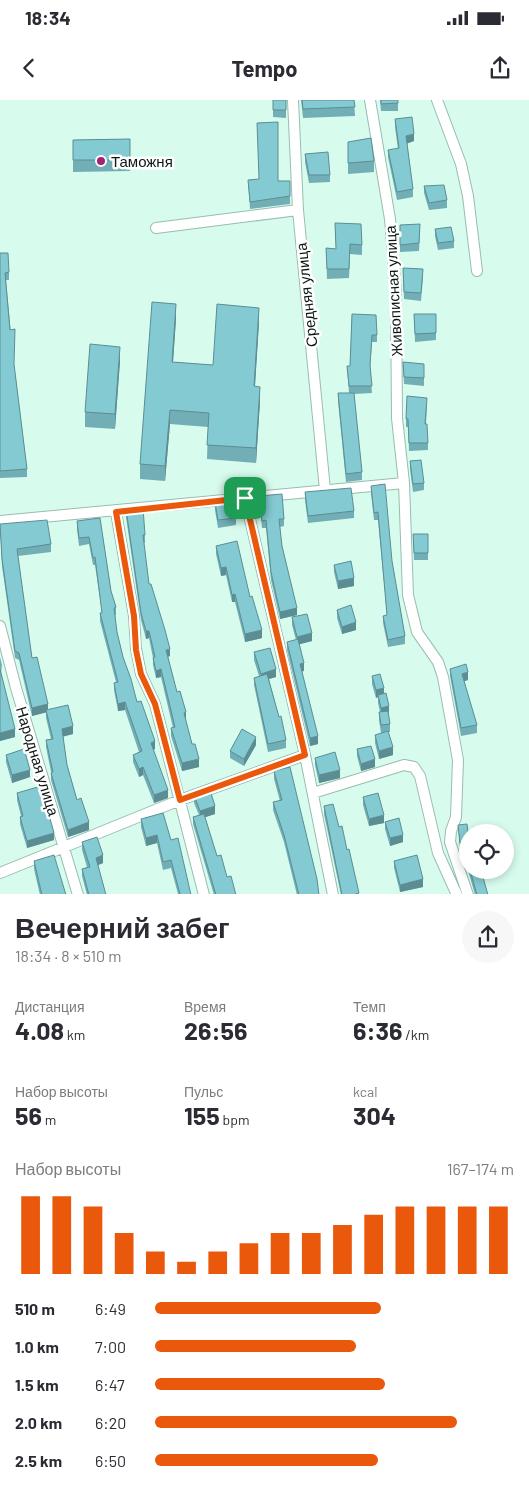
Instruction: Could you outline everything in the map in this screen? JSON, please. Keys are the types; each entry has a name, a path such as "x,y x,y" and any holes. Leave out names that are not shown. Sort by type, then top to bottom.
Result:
{"street":[{"name":"Средняя улица","path":"292,100 298,210 325,490"},
{"name":"Живописная улица","path":"370,100 390,219 396,292 397,418 404,484 408,595 417,632 438,662 443,677 458,760 456,817 451,831 450,842 468,894"},
{"path":"438,100 460,164 468,196 477,271"},
{"path":"156,228 298,210"},
{"path":"0,521 116,512 325,490 404,484"},
{"path":"245,498 305,755 333,894"},
{"path":"116,512 134,616 136,650 141,674 155,704 204,894"},
{"name":"Народная улица","path":"0,626 16,688 78,894"},
{"path":"0,872 180,800 305,755"},
{"path":"313,793 404,764 414,767 420,776 438,853 457,894"}],"building":[{"path":"273,100 286,100 286,110 273,110"},
{"path":"302,100 354,100 355,107 303,109"},
{"path":"381,100 398,100 398,103 381,104"},
{"path":"412,117 414,134 406,136 413,189 397,192 388,150 399,148 395,119"},
{"path":"278,122 278,181 290,181 290,196 250,202 248,180 259,179 257,123"},
{"path":"371,138 374,161 348,163 348,142"},
{"path":"130,139 130,160 73,160 73,140"},
{"path":"328,152 330,175 309,175 305,154"},
{"path":"444,185 447,200 429,203 424,186"},
{"path":"335,223 361,224 362,245 350,244 349,269 327,269 326,248 336,249"},
{"path":"420,224 419,243 400,245 400,225"},
{"path":"451,227 454,241 438,243 435,229"},
{"path":"0,253 8,253 9,272 5,273 7,296 10,330 15,329 14,364 27,469 0,471"},
{"path":"403,268 423,269 421,293 404,292"},
{"path":"152,302 176,304 172,362 213,365 217,304 259,308 254,386 260,387 256,448 207,445 209,413 170,410 165,466 140,464"},
{"path":"352,314 376,315 377,335 372,335 370,365 372,386 349,386 347,366 350,366"},
{"path":"414,314 436,314 436,333 415,334"},
{"path":"90,344 120,347 115,414 85,412"},
{"path":"403,362 424,364 424,378 404,377"},
{"path":"338,393 354,393 362,472 346,474"},
{"path":"407,396 427,398 425,424 427,424 428,443 409,443 408,419 406,419"},
{"path":"421,460 424,483 413,484 410,461"},
{"path":"385,484 392,561 405,636 388,640 383,616 387,615 378,512 374,513 371,486"},
{"path":"351,488 354,511 308,516 305,492"},
{"path":"282,494 284,519 279,519 282,546 297,608 280,612 271,572 266,520 262,521 259,496"},
{"path":"233,500 236,518 218,520 215,502"},
{"path":"143,508 145,535 143,535 149,584 151,584 170,649 166,650 177,692 180,691 192,744 195,744 199,759 182,763 171,728 175,727 161,669 156,671 149,631 146,631 141,613 126,509"},
{"path":"100,518 111,591 116,607 114,608 117,632 123,657 137,702 141,701 155,741 151,743 168,790 154,795 143,767 139,769 133,755 142,751 125,702 118,704 114,683 118,682 100,613 102,613 95,557 93,558 89,537 79,538 77,521"},
{"path":"47,520 51,544 17,549 32,658 37,657 48,704 32,708 19,653 15,651 2,559 0,524"},
{"path":"413,534 428,534 428,553 414,553"},
{"path":"237,541 250,597 252,596 262,630 245,634 235,594 232,595 226,567 221,568 216,546"},
{"path":"351,561 354,578 338,581 334,565"},
{"path":"351,605 356,622 342,627 337,610"},
{"path":"307,614 312,633 297,637 292,617"},
{"path":"298,639 304,663 300,664 318,736 310,738 287,642"},
{"path":"270,648 276,669 261,674 254,652"},
{"path":"466,664 468,672 462,674 477,725 461,728 450,669"},
{"path":"0,669 15,729 0,733"},
{"path":"267,674 279,717 281,716 286,740 268,744 254,678"},
{"path":"380,674 384,688 376,690 372,676"},
{"path":"386,693 389,706 381,708 378,695"},
{"path":"68,705 73,726 62,729 67,765 77,800 81,798 89,822 68,830 51,773 53,772 46,740 53,739 46,710"},
{"path":"388,711 390,724 381,725 379,712"},
{"path":"242,729 256,737 244,759 230,751"},
{"path":"388,731 393,747 379,751 375,735"},
{"path":"371,746 375,759 361,764 357,749"},
{"path":"24,749 30,770 12,775 6,755"},
{"path":"335,752 340,770 319,775 315,758"},
{"path":"290,767 319,894 299,894 284,835 273,802 282,800 274,771"},
{"path":"41,786 54,833 27,841 20,817 23,816 17,793"},
{"path":"210,790 215,806 200,811 194,795"},
{"path":"378,793 384,815 369,819 363,797"},
{"path":"333,804 339,827 342,826 359,893 342,894 324,806"},
{"path":"163,813 171,840 178,838 191,894 180,894 171,860 163,862 157,835 146,838 141,819"},
{"path":"204,814 217,856 221,855 227,877 231,876 236,894 216,894 193,817"},
{"path":"399,818 403,835 390,838 385,822"},
{"path":"97,837 103,855 96,858 106,894 89,894 82,869 90,867 82,842"},
{"path":"54,855 66,894 42,894 34,861"},
{"path":"417,855 423,879 400,885 394,861"},
{"path":"473,879 484,879 488,894 477,894"}],"place":[{"name":"Таможня","path":"101,161"}],"route":[{"path":"245,498 305,755 180,800 155,704 141,674 136,650 134,616 116,512 245,498"}]}
